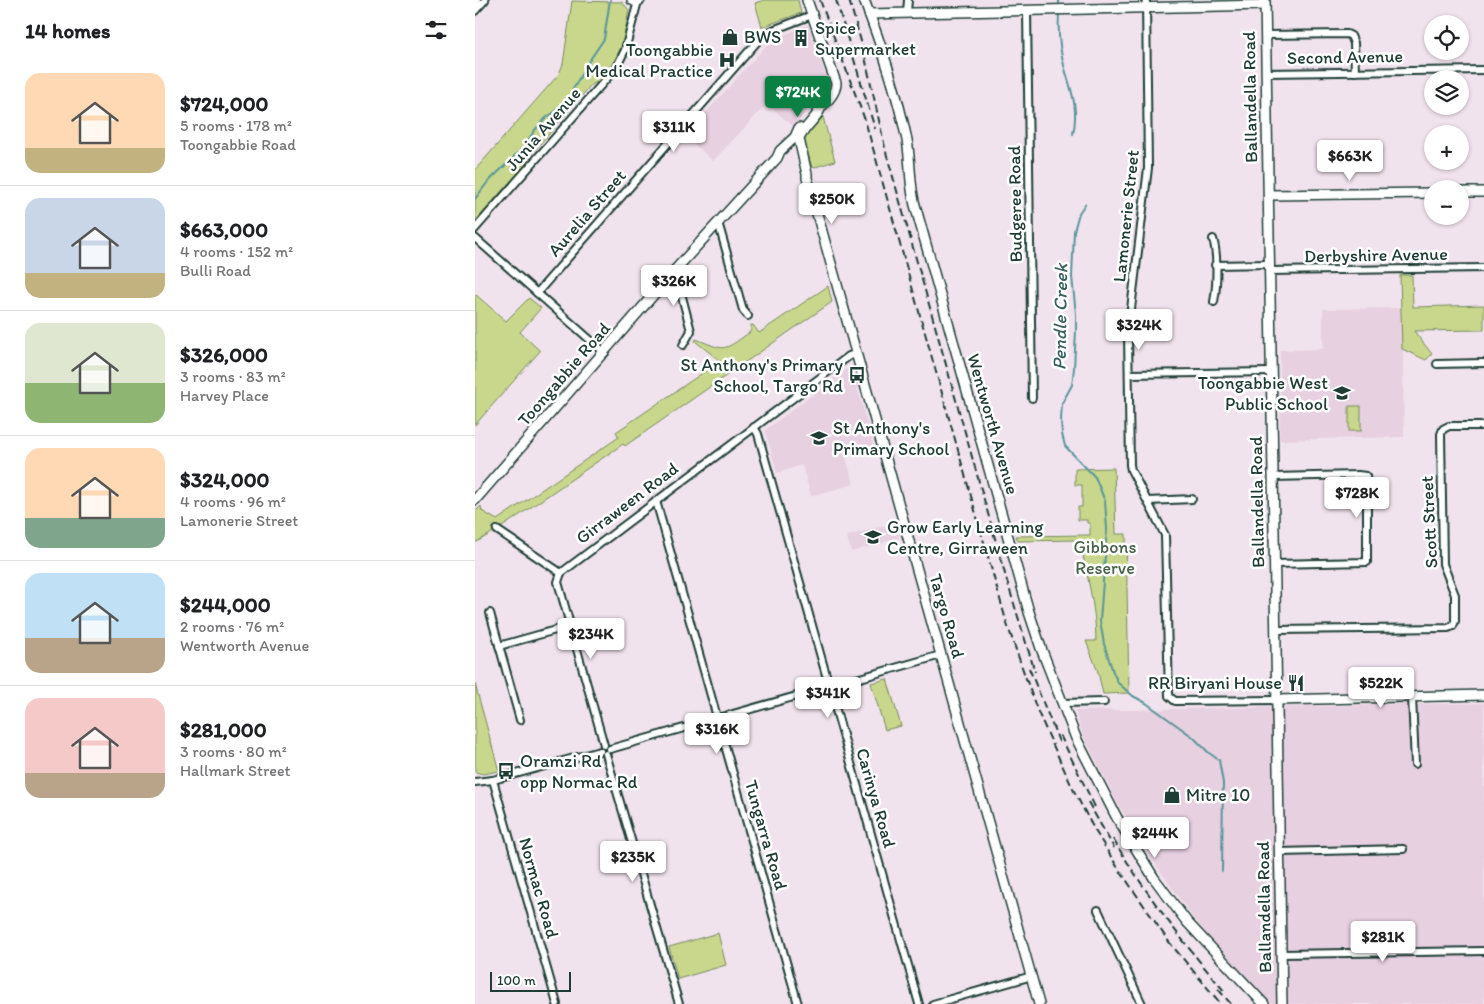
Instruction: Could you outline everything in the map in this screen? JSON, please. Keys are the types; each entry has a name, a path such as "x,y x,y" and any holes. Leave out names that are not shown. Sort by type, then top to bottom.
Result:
{"street":[{"path":"475,4 477,0"},
{"path":"475,11 485,0"},
{"name":"Junia Avenue","path":"475,230 616,68 625,50 636,0"},
{"path":"807,0 812,15"},
{"name":"Wentworth Avenue","path":"864,0 885,60 906,135 910,183 915,205 1029,612 1062,703 1087,760 1117,818 1143,862 1187,922 1264,1004"},
{"path":"907,12 908,0"},
{"path":"869,14 1027,10 1146,4 1265,2"},
{"name":"Ballandella Road","path":"1265,2 1282,1004"},
{"name":"Lamonerie Street","path":"1146,4 1148,168 1128,334 1130,465 1165,535 1169,696 1175,701 1277,700"},
{"name":"Budgeree Road","path":"1027,10 1032,398"},
{"name":"Toongabbie Road","path":"475,500 605,353 717,222 777,158 780,151 795,141 819,114 821,107 836,90 835,80 812,15"},
{"name":"Aurelia Street","path":"537,293 760,38 769,32 812,15"},
{"path":"1265,35 1347,34 1351,36 1354,43 1355,72"},
{"name":"Second Avenue","path":"1266,73 1484,70"},
{"name":"Targo Road","path":"795,141 1039,1004"},
{"path":"1469,192 1484,192"},
{"path":"1269,196 1424,193"},
{"path":"717,222 743,310 748,316"},
{"path":"475,238 605,353"},
{"path":"1213,239 1215,245 1216,292 1214,302"},
{"name":"Derbyshire Avenue","path":"1215,265 1269,268 1484,268"},
{"path":"675,270 691,331 683,345"},
{"name":"Girraween Road","path":"561,573 849,356 856,354"},
{"path":"1437,364 1484,363"},
{"path":"1129,374 1271,372"},
{"name":"Scott Street","path":"1276,630 1448,628 1453,626 1455,621 1455,595 1443,564 1441,434 1443,429 1449,426 1484,426"},
{"name":"Carinya Road","path":"754,427 758,434 919,1004"},
{"path":"1273,477 1366,476 1367,503 1367,562 1275,564"},
{"path":"1148,501 1192,499"},
{"name":"Tungarra Road","path":"656,501 798,1004"},
{"path":"497,530 561,573 558,582 570,626 679,1004"},
{"path":"489,613 520,720"},
{"path":"499,646 570,626"},
{"path":"475,782 493,780 605,750 941,655"},
{"path":"1277,700 1484,695"},
{"path":"1412,697 1415,764"},
{"path":"1062,703 1105,702"},
{"name":"Normac Road","path":"493,780 557,1004"},
{"path":"1279,852 1403,849"},
{"path":"1098,910 1142,1004"},
{"path":"1281,954 1484,951"},
{"path":"933,1004 1031,976"}],"shaded area":[{"path":"808,25 827,79 826,90 793,126 767,104 713,161 685,136 771,40"},
{"name":"Toongabbie West Public School","path":"1402,308 1404,437 1280,440 1280,350 1323,349 1323,309"},
{"name":"St Anthony's Primary School","path":"851,366 874,447 845,455 854,484 811,496 802,465 777,473 765,430"},
{"name":"Grow Early Learning Centre, Girraween","path":"895,523 899,538 851,552 847,536"},
{"path":"1484,703 1484,1004 1272,1004 1195,921 1143,846 1118,804 1082,733 1075,711"}],"green space":[{"path":"764,0 798,0 801,13 762,27 755,3"},
{"path":"572,1 622,2 629,10 619,54 608,73 601,80 591,85 529,157 526,166 475,223 475,170 559,74 563,64"},
{"path":"823,117 835,161 812,168 804,141 805,137"},
{"path":"1400,275 1412,275 1413,307 1484,305 1484,330 1414,331 1432,354 1426,360 1402,349"},
{"path":"828,286 832,302 625,446 623,444 505,525 475,543 475,512 481,506 482,511 497,520 619,437 616,432 720,361 695,341 696,339 724,348 749,333 751,325 759,333"},
{"path":"475,294 506,321 529,298 541,308 520,332 540,351 475,425"},
{"path":"1349,406 1361,406 1361,431 1349,431"},
{"name":"Gibbons Reserve","path":"1114,468 1116,534 1126,534 1129,693 1103,694 1098,672 1086,641 1096,641 1096,628 1093,603 1080,540 1018,541 1016,536 1090,535 1090,523 1087,523 1087,520 1078,520 1078,507 1082,507 1082,485 1075,485 1075,469"},
{"path":"887,679 901,726 885,730 871,683"},
{"path":"475,684 499,771 483,774 475,772"},
{"path":"718,933 726,965 678,979 669,947"}],"waterway":[{"path":"475,199 487,183 524,147 534,131 570,95 587,64 604,39 610,0"},
{"name":"Pendle Creek","path":"1059,13 1061,52 1074,103 1075,123 1073,134"},
{"name":"Pendle Creek","path":"1085,204 1079,213 1074,231 1072,277 1076,314 1074,368 1072,385 1062,403 1061,420 1065,446 1095,477 1105,501 1107,529 1100,621 1104,644 1118,683 1133,696 1146,703 1193,737 1219,760 1223,783 1222,871"}],"railway":[{"path":"820,0 865,120 1007,624 1037,710 1073,789 1094,829 1118,868 1169,942 1221,1004"},
{"path":"836,0 875,129"},
{"path":"849,0 863,48 886,152 1007,581 1035,672"},
{"path":"1029,668 1060,744"},
{"path":"1060,735 1095,807"},
{"path":"1088,802 1114,848"},
{"path":"1113,839 1166,918 1225,992"},
{"path":"1218,989 1231,1004"}],"place":[{"name":"BWS","path":"730,37"},
{"name":"Spice Supermarket","path":"801,38"},
{"name":"Toongabbie Medical Practice","path":"727,60"},
{"name":"St Anthony's Primary School, Targo Rd","path":"857,375"},
{"name":"Toongabbie West Public School","path":"1342,393"},
{"name":"St Anthony's Primary School","path":"819,438"},
{"name":"Grow Early Learning Centre, Girraween","path":"873,537"},
{"name":"RR Biryani House","path":"1296,683"},
{"name":"Oramzi Rd opp Normac Rd","path":"506,771"},
{"name":"Mitre 10","path":"1172,795"}]}
